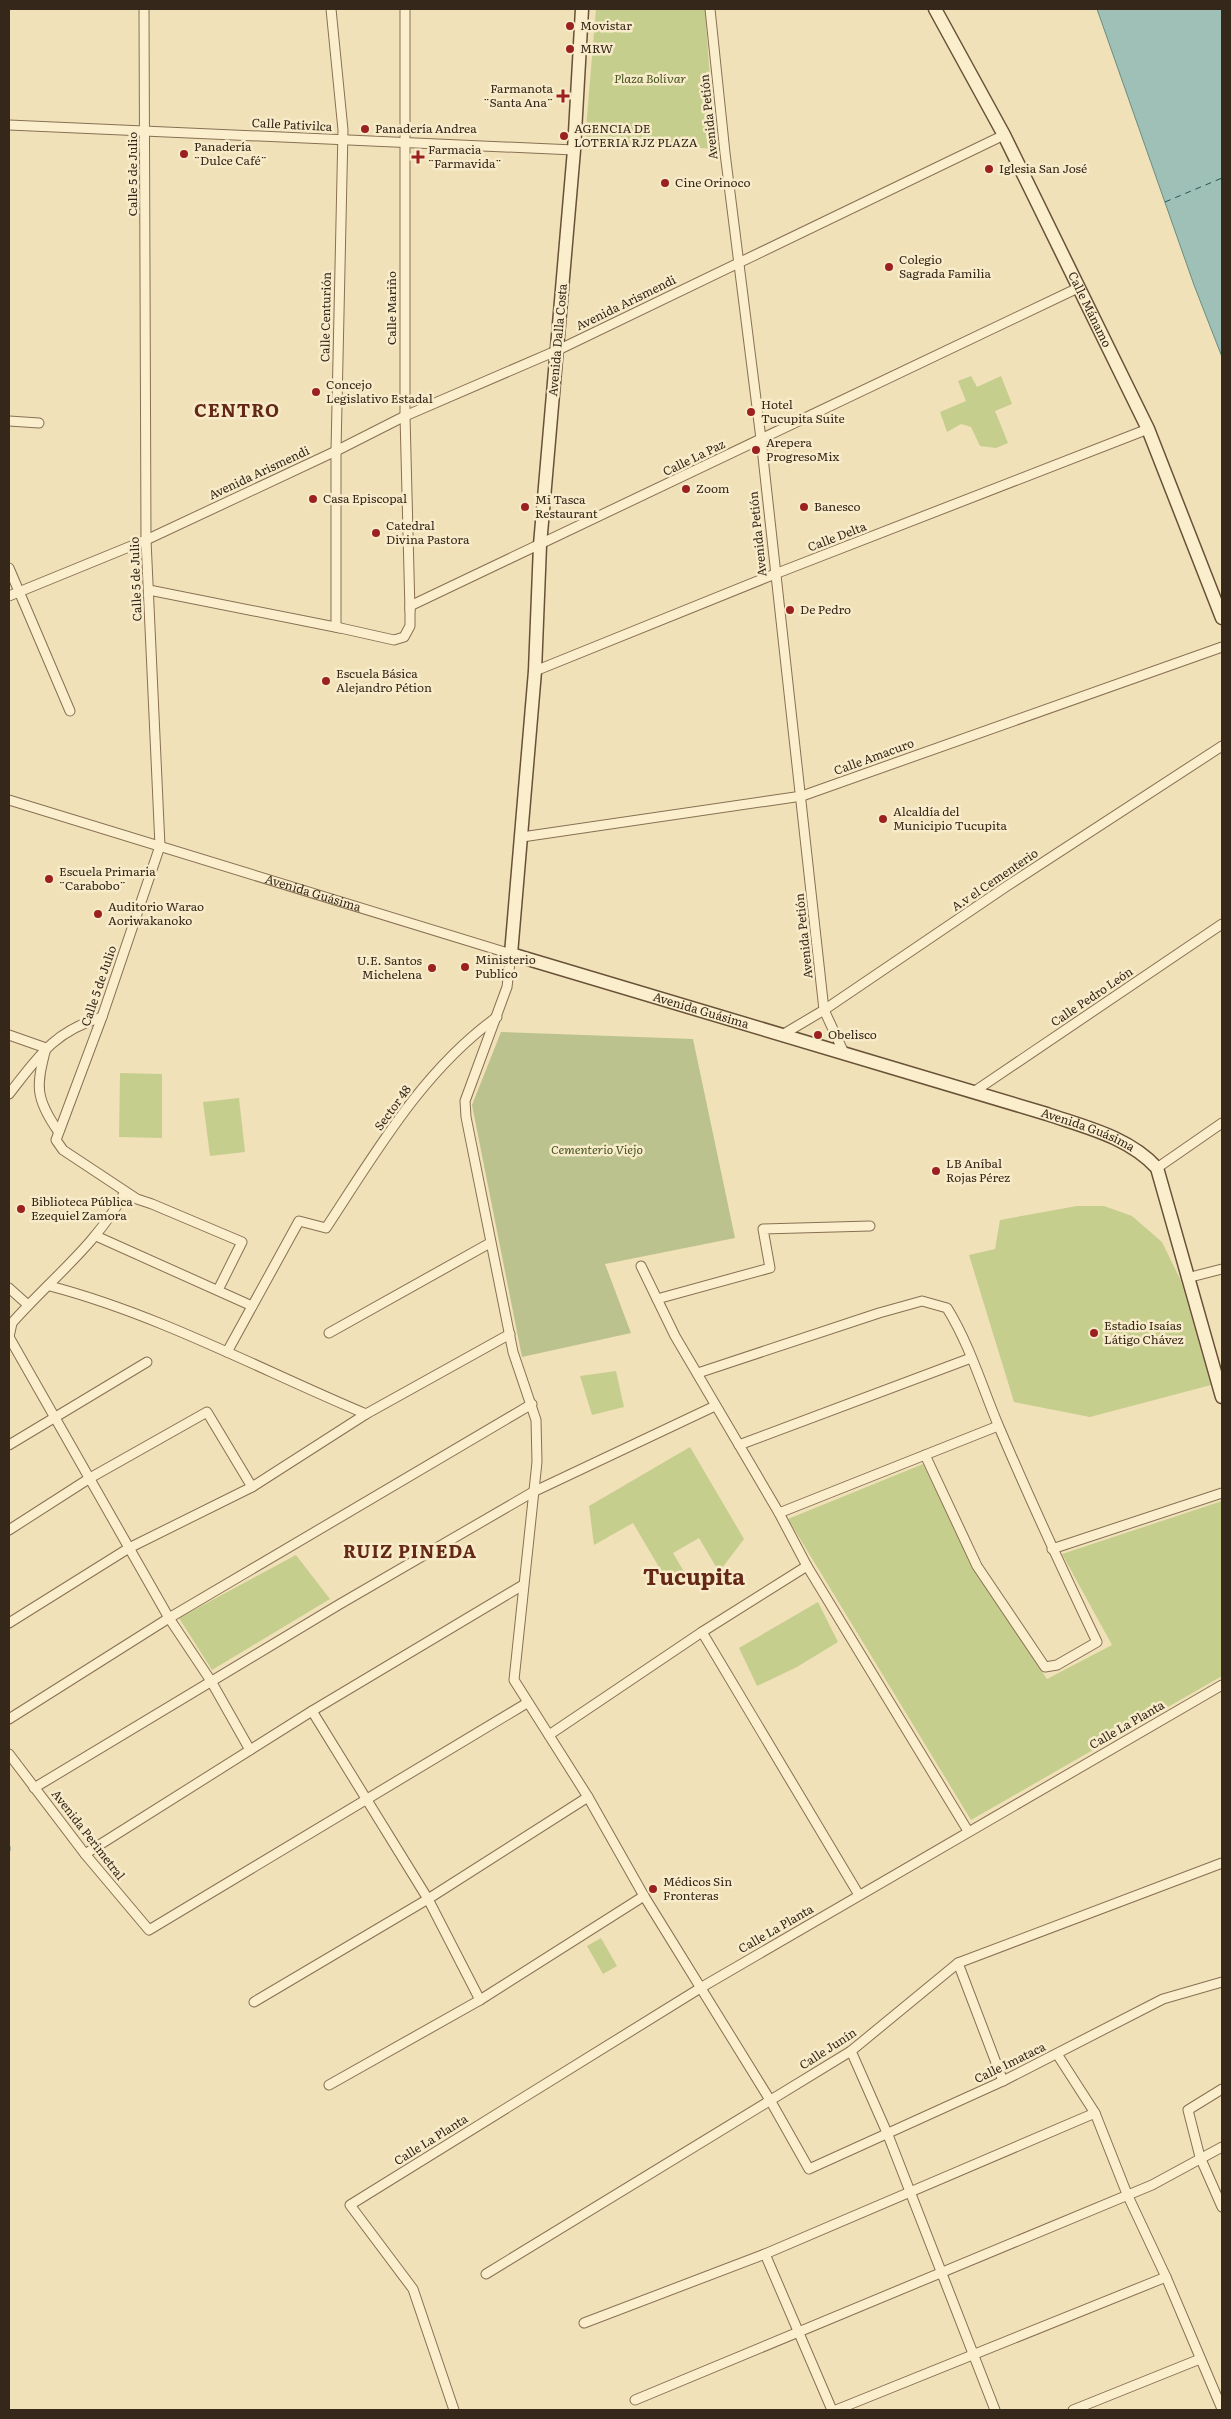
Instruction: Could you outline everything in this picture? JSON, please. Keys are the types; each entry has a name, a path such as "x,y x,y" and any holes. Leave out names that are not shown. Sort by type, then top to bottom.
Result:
{"main road":[{"name":"Avenida Dalla Costa","path":"511,954 535,671 540,544 574,150 582,9"},
{"name":"Calle Mánamo","path":"935,9 1004,135 1148,429 1222,618"},
{"name":"Avenida Guásima","path":"511,954 975,1091 1109,1136 1136,1149 1157,1168"},
{"path":"1157,1168 1222,1397"}],"street":[{"name":"Calle 5 de Julio","path":"58,1131 102,1016 160,846 146,540 144,9"},
{"name":"Calle Centurión","path":"331,9 343,140 336,451 336,627"},
{"name":"Calle Mariño","path":"404,9 405,416 410,606"},
{"name":"Avenida Petión","path":"710,9 738,262 761,439 802,796 824,1010 844,1053"},
{"name":"Calle Pativilca","path":"9,125 574,150"},
{"name":"Avenida Arismendi","path":"9,596 146,540 336,451 405,416 558,350 1004,135"},
{"name":"Calle La Paz","path":"410,606 1080,287"},
{"path":"9,421 39,423"},
{"name":"Calle Delta","path":"535,671 775,574 1148,429"},
{"path":"9,568 70,711"},
{"path":"149,590 394,640 404,637 410,626 410,606"},
{"name":"Calle Amacuro","path":"522,837 802,796 1222,647"},
{"name":"A.v el Cementerio","path":"782,1035 824,1010 1007,886 1222,746"},
{"name":"Avenida Guásima","path":"9,800 511,954"},
{"name":"Calle Pedro León","path":"975,1091 1222,924"},
{"path":"511,954 507,988 465,1101 466,1117 490,1243 513,1352 532,1404 538,1439 514,1680 588,1797 644,1896 702,1987 770,2100"},
{"path":"9,1094 46,1048 78,1024 102,1016"},
{"name":"Sector 48","path":"252,1306 299,1221 326,1228 372,1158 437,1069 471,1036 497,1016"},
{"path":"9,1035 46,1048"},
{"path":"46,1048 38,1092 45,1112 58,1131 56,1140 63,1150 125,1192 242,1242 218,1290"},
{"path":"1157,1168 1222,1123"},
{"path":"125,1192 111,1218 96,1236 50,1286 28,1305 12,1323 9,1337 13,1354 90,1478 169,1618 211,1681 250,1750"},
{"path":"657,1299 770,1268 762,1230 870,1226"},
{"path":"96,1236 252,1306 227,1352"},
{"path":"329,1332 490,1243"},
{"path":"641,1266 675,1336 779,1513 807,1566 968,1831"},
{"path":"1187,1278 1222,1269"},
{"path":"50,1286 82,1294 165,1325 366,1414"},
{"path":"9,1288 28,1305"},
{"path":"698,1373 879,1313 922,1301 947,1308 960,1329 998,1426 1052,1549 1097,1642 1057,1665 1045,1667 977,1566 925,1455"},
{"path":"9,1623 129,1548 252,1487 366,1414 510,1334"},
{"path":"739,1445 971,1358"},
{"path":"9,1445 147,1362"},
{"path":"9,1719 169,1618 532,1404"},
{"path":"34,1788 211,1681 533,1492 715,1406"},
{"path":"9,1530 90,1478 207,1412 252,1487"},
{"path":"779,1513 998,1426"},
{"path":"1052,1549 1222,1493"},
{"path":"549,1735 702,1632 807,1566"},
{"path":"84,1854 312,1711 523,1586"},
{"path":"702,1632 859,1895"},
{"name":"Calle La Planta","path":"454,2410 413,2289 350,2205 702,1987 1222,1685"},
{"path":"365,1799 527,1703"},
{"path":"312,1711 428,1899 480,2000"},
{"name":"Avenida Perimetral","path":"9,1754 84,1854 149,1930 365,1799"},
{"path":"254,2002 428,1899 588,1797"},
{"name":"Calle Junín","path":"486,2274 851,2051 958,1963 1222,1863"},
{"path":"329,2085 480,2000 644,1896"},
{"path":"958,1963 1003,2081"},
{"name":"Calle Imataca","path":"770,2100 810,2170 1003,2081 1163,2000 1222,1982"},
{"path":"851,2051 888,2135 995,2410"},
{"path":"1056,2054 1095,2113 1127,2194 1166,2277 1222,2409"},
{"path":"1222,2089 1188,2110 1200,2157 1222,2207"},
{"path":"584,2323 765,2254 1095,2113"},
{"path":"635,2400 1152,2185 1200,2157 1222,2147"},
{"path":"765,2254 832,2410"},
{"path":"836,2410 1166,2277"},
{"path":"1073,2410 1200,2359"}],"green space":[{"name":"Plaza Bolívar","path":"596,9 705,9 715,149 585,140"},
{"path":"971,376 977,387 1001,376 1012,404 995,411 1008,443 996,448 980,446 971,427 961,424 947,432 940,412 966,401 958,381"},
{"name":"Cementerio Viejo","path":"501,1032 693,1039 735,1238 605,1264 631,1333 522,1357 472,1105"},
{"path":"120,1073 162,1074 162,1138 119,1137"},
{"path":"239,1098 245,1152 210,1156 203,1102"},
{"name":"Estadio Isaías Látigo Chávez","path":"1077,1206 1104,1206 1132,1216 1162,1242 1181,1281 1211,1385 1090,1417 1014,1402 969,1255 995,1249 1000,1220"},
{"path":"616,1371 624,1407 592,1415 580,1376"},
{"path":"690,1447 744,1539 719,1572 699,1538 673,1553 686,1575 669,1584 633,1523 594,1545 589,1506"},
{"path":"923,1464 973,1567 1047,1679 1112,1645 1062,1554 1222,1501 1222,1676 971,1820 788,1519"},
{"path":"296,1555 330,1599 212,1670 179,1618"},
{"path":"818,1602 838,1642 797,1667 757,1686 739,1648"},
{"path":"601,1938 617,1966 603,1974 587,1946"}],"water":[{"path":"1097,9 1222,9 1222,357 1194,285"}],"ferry route":[{"path":"1165,202 1222,178"}],"place":[{"name":"Movistar","path":"570,26"},
{"name":"MRW","path":"570,49"},
{"name":"Farmanota ¨Santa Ana¨","path":"563,96"},
{"name":"Panadería Andrea","path":"365,129"},
{"name":"AGENCIA DE LOTERIA RJZ PLAZA","path":"564,136"},
{"name":"Panadería ¨Dulce Café¨","path":"184,154"},
{"name":"Farmacia ¨Farmavida¨","path":"418,157"},
{"name":"Iglesia San José","path":"989,169"},
{"name":"Cine Orinoco","path":"665,183"},
{"name":"Colegio Sagrada Familia","path":"889,267"},
{"name":"Concejo Legislativo Estadal","path":"316,392"},
{"name":"Hotel Tucupita Suite","path":"751,412"},
{"name":"Arepera ProgresoMix","path":"756,450"},
{"name":"Zoom","path":"686,489"},
{"name":"Casa Episcopal","path":"313,499"},
{"name":"Mi Tasca Restaurant","path":"525,507"},
{"name":"Banesco","path":"804,507"},
{"name":"Catedral Divina Pastora","path":"376,533"},
{"name":"De Pedro","path":"790,610"},
{"name":"Escuela Básica Alejandro Pétion","path":"326,681"},
{"name":"Alcaldía del Municipio Tucupita","path":"883,819"},
{"name":"Escuela Primaria ¨Carabobo¨","path":"49,879"},
{"name":"Auditorio Warao Aoriwakanoko","path":"98,914"},
{"name":"Ministerio Publico","path":"465,967"},
{"name":"U.E. Santos Michelena","path":"432,968"},
{"name":"Obelisco","path":"818,1035"},
{"name":"LB Aníbal Rojas Pérez","path":"936,1171"},
{"name":"Biblioteca Pública Ezequiel Zamora","path":"21,1209"},
{"name":"Estadio Isaías Látigo Chávez","path":"1094,1333"},
{"name":"Médicos Sin Fronteras","path":"653,1889"}],"district":[{"name":"CENTRO","path":"237,411"},
{"name":"RUIZ PINEDA","path":"410,1552"},
{"name":"Tucupita","path":"694,1577"}]}
